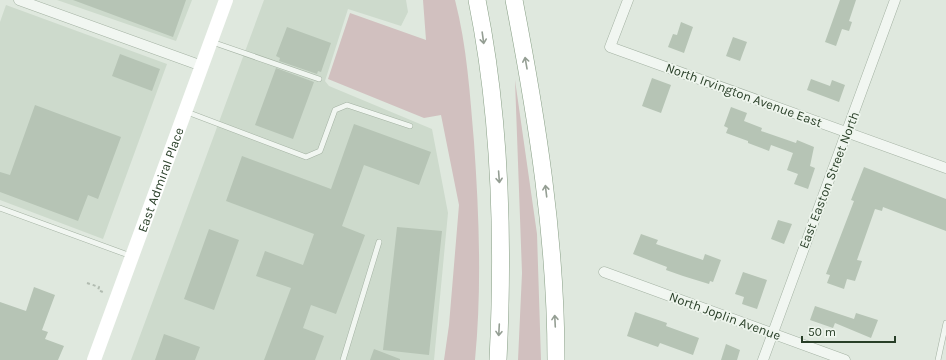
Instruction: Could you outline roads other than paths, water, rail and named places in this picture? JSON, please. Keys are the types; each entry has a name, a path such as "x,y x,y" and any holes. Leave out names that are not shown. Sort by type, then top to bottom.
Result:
{"highway":[{"path":"477,0 492,99 500,193 501,300 498,360"},
{"path":"514,0 538,138 552,238 556,360"}],"main road":[{"name":"East Admiral Place","path":"94,360 226,0"}],"street":[{"path":"19,0 202,66"},
{"name":"North Irvington Avenue East","path":"628,0 610,47 946,168"},
{"name":"East Easton Street North","path":"762,360 895,0"},
{"name":"North Joplin Avenue","path":"604,272 845,360"}],"lane":[{"path":"211,42 319,79"},
{"path":"186,112 306,157 320,151 335,110 347,105 410,126"},
{"path":"0,208 132,256"},
{"path":"343,360 379,242"},
{"path":"938,360 946,323"}]}
